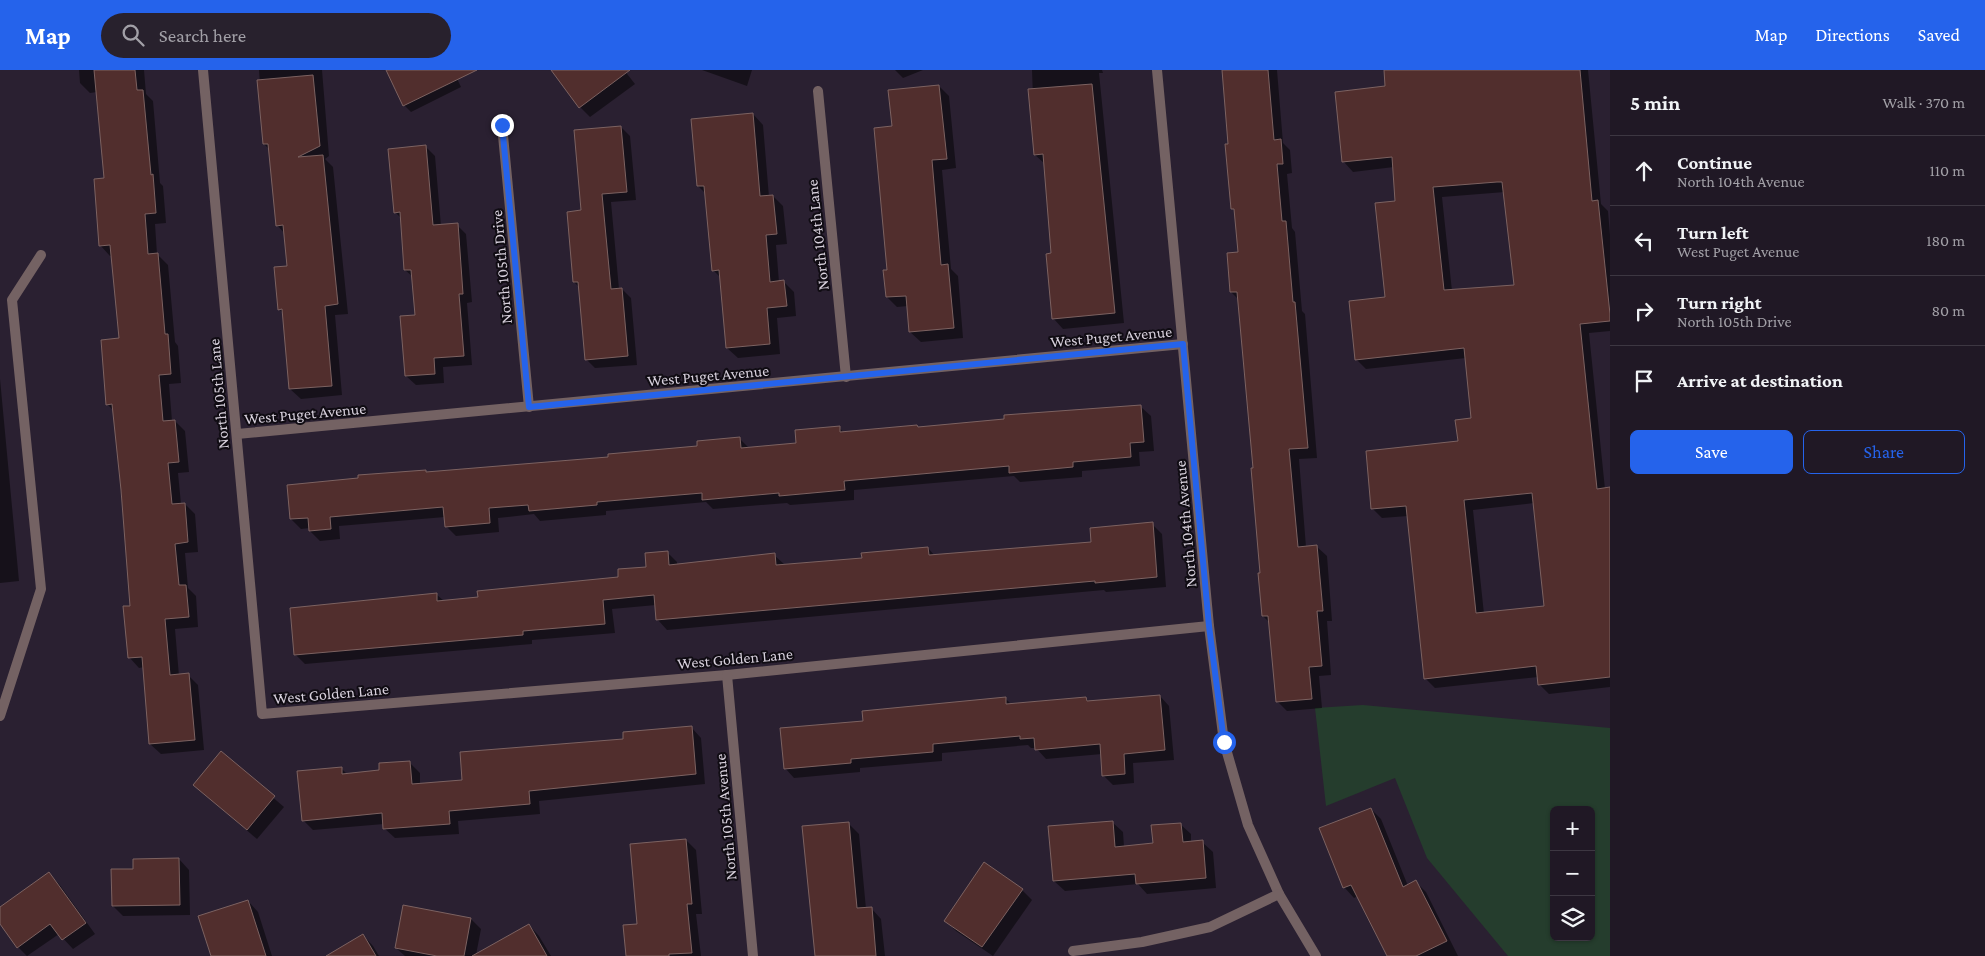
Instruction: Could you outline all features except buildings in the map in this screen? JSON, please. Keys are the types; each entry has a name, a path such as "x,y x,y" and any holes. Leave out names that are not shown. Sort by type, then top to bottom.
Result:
{"street":[{"name":"North 105th Lane","path":"203,70 262,714"},
{"name":"North 104th Avenue","path":"1157,70 1209,626 1224,742 1248,825 1279,894 1316,956"},
{"name":"North 104th Lane","path":"818,91 846,377"},
{"name":"North 105th Drive","path":"502,125 529,407"},
{"path":"0,716 41,589 12,300 41,255"},
{"name":"West Puget Avenue","path":"237,434 1183,344"},
{"name":"West Golden Lane","path":"262,714 727,675 1209,626"},
{"name":"North 105th Avenue","path":"727,675 753,956"},
{"path":"1073,951 1142,942 1210,927 1279,894"}],"green space":[{"path":"1363,705 1610,728 1610,956 1508,956 1427,858 1395,778 1326,806 1315,708"}],"route":[{"path":"502,125 529,407 1183,344 1209,626 1224,742"}]}
